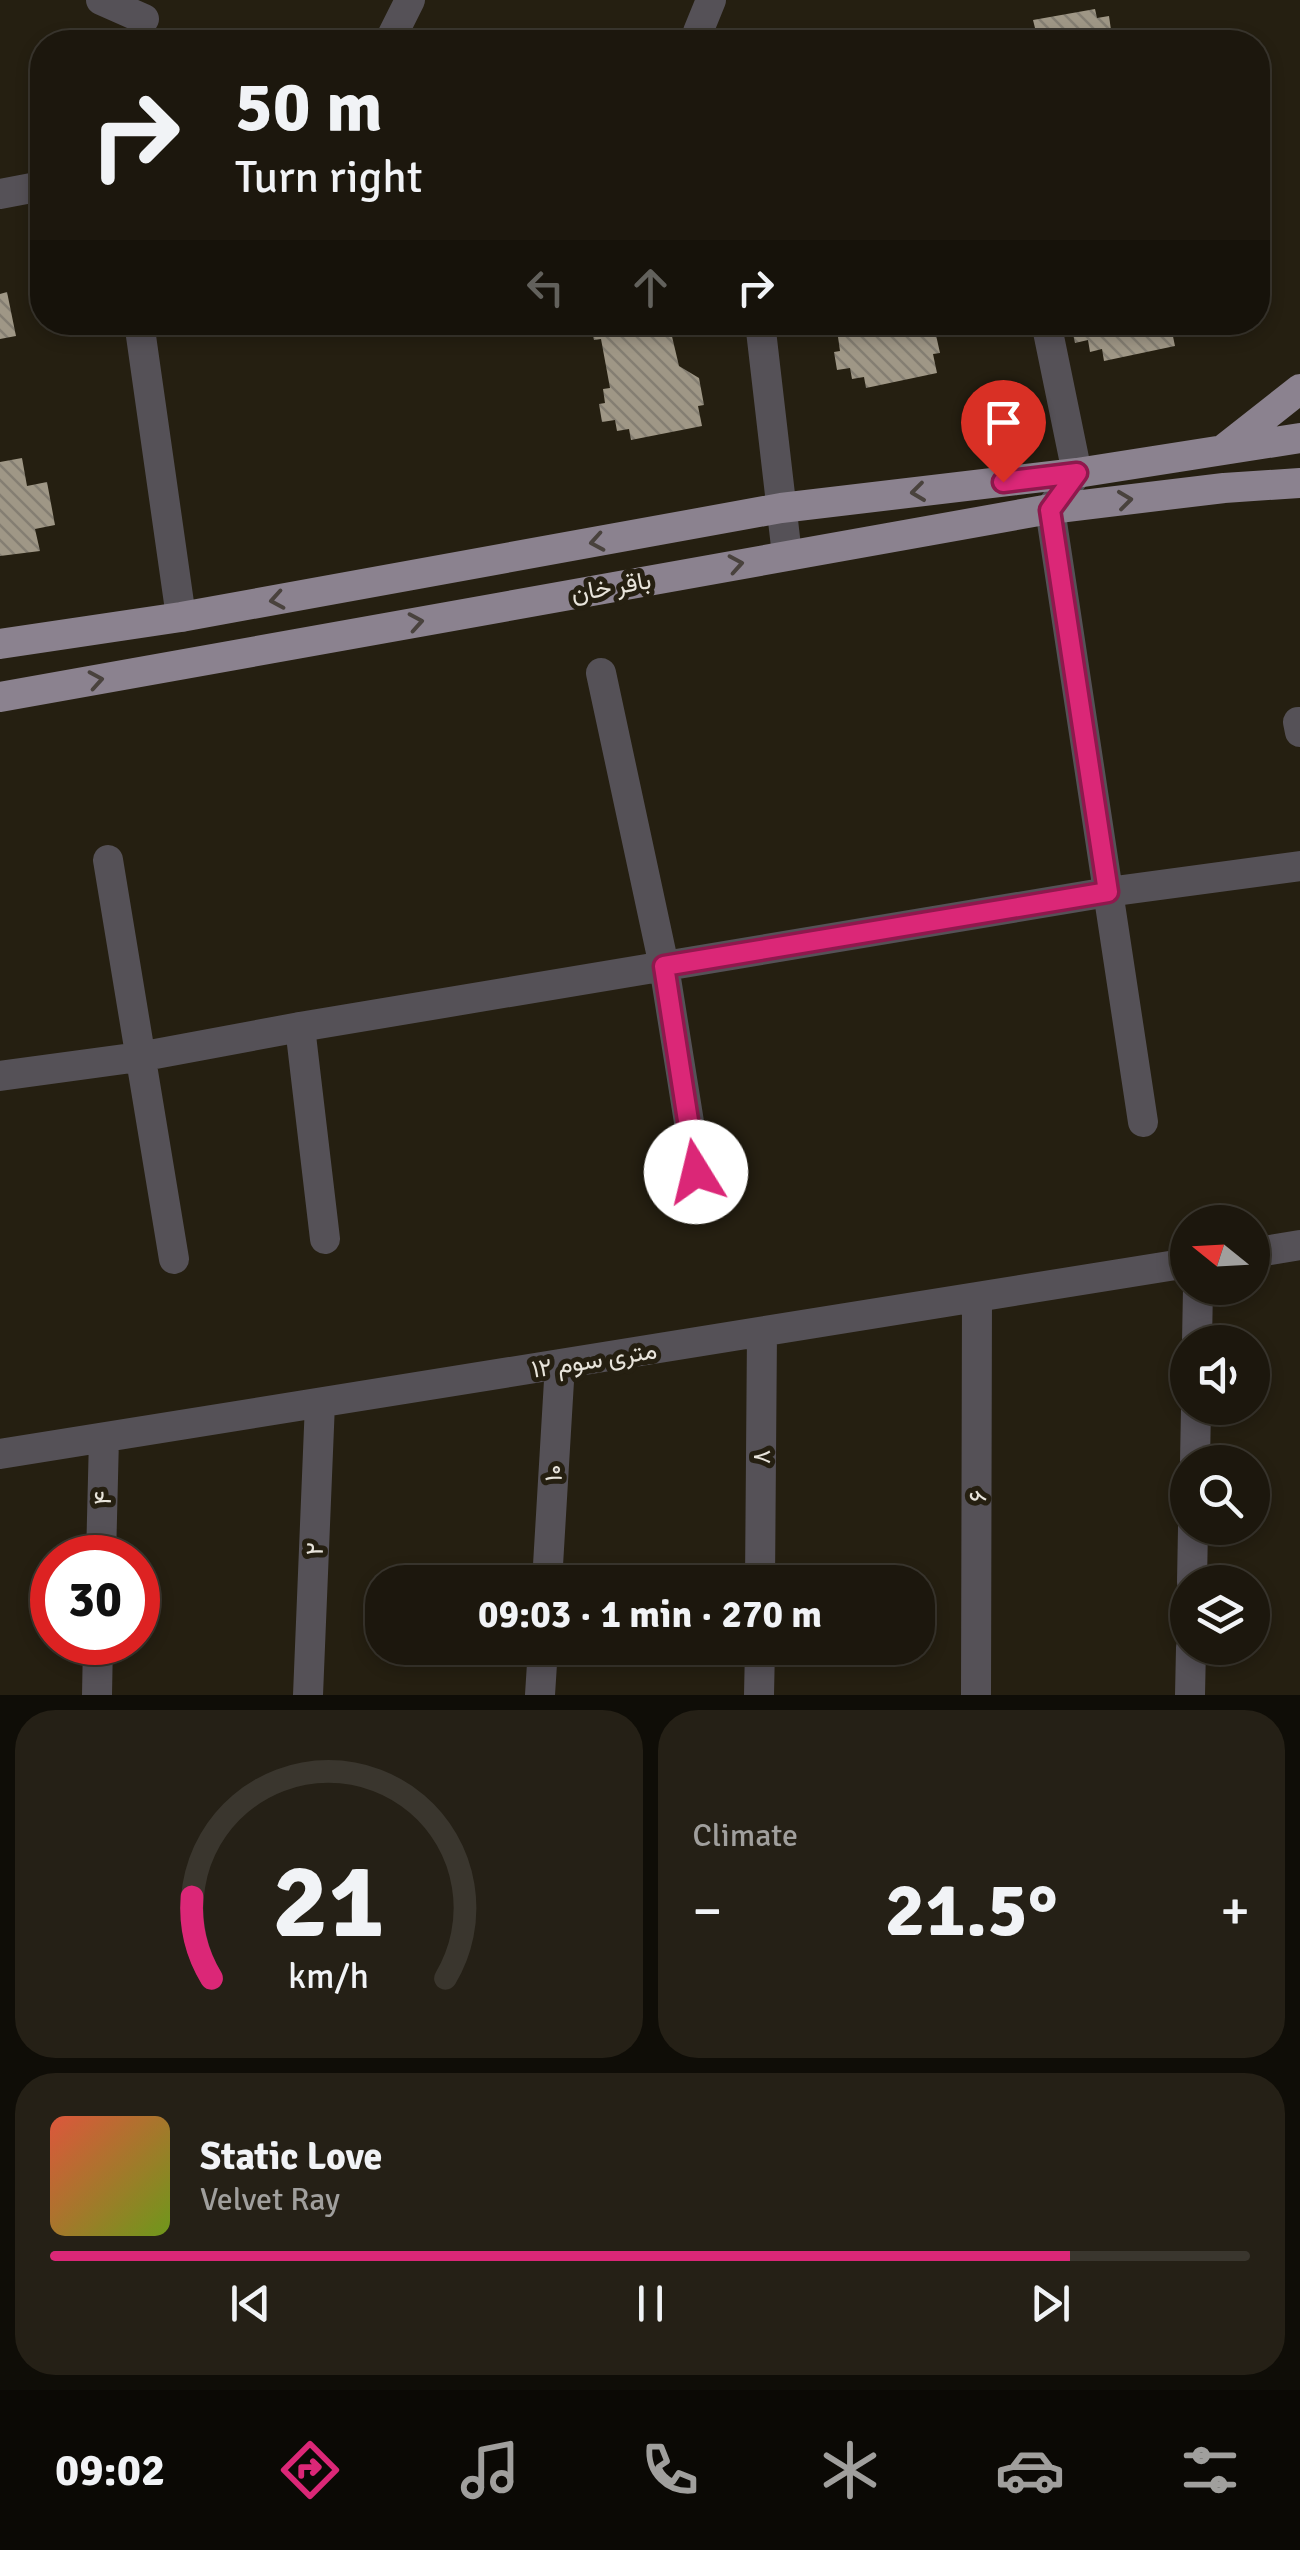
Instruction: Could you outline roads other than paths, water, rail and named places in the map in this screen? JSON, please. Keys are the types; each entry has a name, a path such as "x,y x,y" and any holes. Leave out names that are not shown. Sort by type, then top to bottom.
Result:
{"main road":[{"path":"1222,450 1300,389"},
{"name":"باقر خان","path":"0,644 181,617 781,508 1077,473 1300,438"},
{"path":"1224,488 1300,483"},
{"name":"باقر خان","path":"0,697 787,554 1050,510 1224,488"},
{"path":"1224,488 1300,502"}],"street":[{"path":"101,0 143,20"},
{"path":"395,30 410,0"},
{"path":"699,30 711,0"},
{"path":"0,194 30,188"},
{"path":"141,335 181,617"},
{"path":"761,335 787,554"},
{"path":"1049,335 1077,473 1050,510 1143,1122"},
{"path":"601,672 664,966 696,1172"},
{"path":"108,860 174,1259"},
{"path":"0,1076 139,1058 300,1027 1108,892 1300,866"},
{"path":"300,1027 325,1239"},
{"path":"1270,1250 1300,1245"},
{"name":"۱۲ متری سوم","path":"0,1454 1170,1266"},
{"name":"۶","path":"976,1695 977,1297"},
{"name":"۸","path":"760,1565 762,1332"},
{"name":"۱۰","path":"548,1565 560,1364"},
{"name":"۲","path":"308,1695 320,1403"},
{"name":"۴","path":"101,1535 104,1438"},
{"path":"96,1695 97,1665"},
{"path":"540,1695 542,1665"},
{"path":"760,1665 760,1695"},
{"path":"1190,1695 1191,1665"}]}
